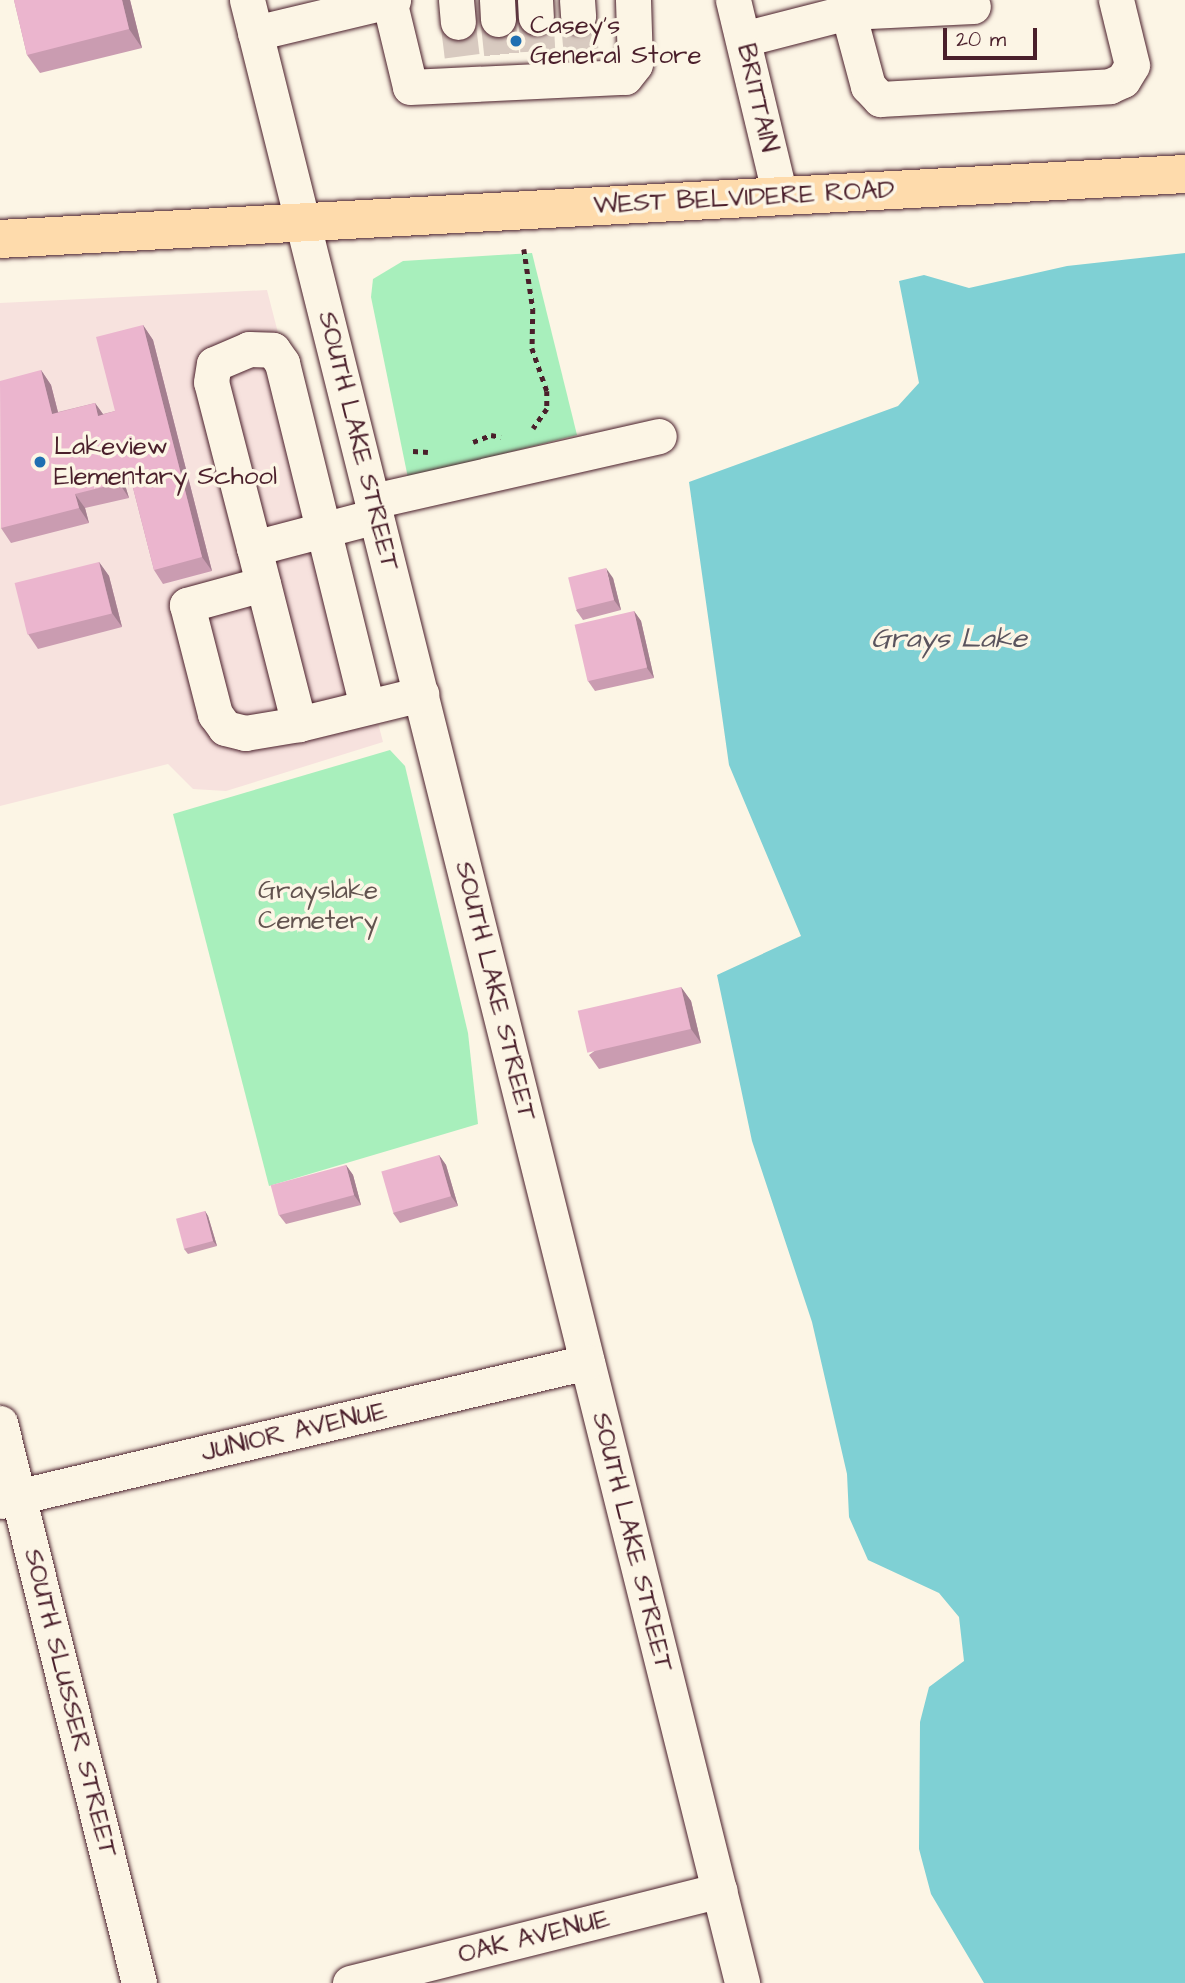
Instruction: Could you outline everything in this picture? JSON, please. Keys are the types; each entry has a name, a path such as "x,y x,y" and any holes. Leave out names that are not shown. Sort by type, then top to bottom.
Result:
{"main road":[{"name":"WEST BELVIDERE ROAD","path":"0,239 1185,174"}],"street":[{"path":"251,16 391,0 410,87 463,70 540,66 582,65 625,77 635,64 633,0"},
{"name":"BRITTAIN","path":"733,0 780,196"},
{"path":"848,12 868,86 880,99 1116,83 1130,73 1132,65 1116,0"},
{"path":"743,40 848,12 973,6"},
{"name":"SOUTH LAKE STREET","path":"251,16 742,1983"},
{"path":"299,724 211,382 215,365 249,349 273,350 282,363 367,707"},
{"path":"254,548 324,529 374,508 659,436"},
{"path":"263,584 187,606 215,714 225,728 265,732 421,694"},
{"name":"JUNIOR AVENUE","path":"9,1499 587,1362"},
{"name":"SOUTH SLUSSER STREET","path":"0,1423 9,1499 139,1983"},
{"name":"OAK AVENUE","path":"350,1983 719,1890"}],"path":[{"path":"524,249 533,309 532,348 547,391 547,409 537,426 528,431"},
{"path":"467,445 491,435 510,436"},
{"path":"413,451 441,453"}],"shaded area":[{"path":"267,290 383,742 226,791 193,789 168,764 0,806 0,303"}],"green space":[{"path":"532,253 577,435 408,478 371,297 373,279 403,261"},
{"name":"Grayslake Cemetery","path":"390,750 405,766 468,1033 478,1124 269,1186 173,814"}],"water":[{"name":"Grays Lake","path":"1185,253 1185,1983 984,1983 931,1894 919,1849 920,1722 929,1687 964,1661 959,1617 939,1593 868,1560 849,1517 847,1474 812,1322 752,1141 717,975 801,936 729,765 689,482 898,406 919,383 899,281 924,275 969,288 1067,266"}],"building":[{"path":"14,0 122,0 129,29 27,55"},
{"path":"143,325 202,557 154,570 128,468 115,471 119,483 75,494 79,508 1,528 0,381 41,370 52,414 95,403 98,416 115,411 96,337"},
{"path":"99,562 112,613 27,634 15,583"},
{"path":"606,568 614,600 576,609 568,577"},
{"path":"634,611 647,668 588,681 575,625"},
{"path":"681,987 691,1029 587,1053 578,1011"},
{"path":"439,1155 451,1196 393,1213 381,1172"},
{"path":"346,1165 354,1195 279,1215 271,1185"},
{"path":"205,1211 213,1241 184,1249 176,1219"}],"tunnel":[{"path":"578,16 581,51"},
{"path":"536,17 538,51"},
{"path":"498,19 502,55"},
{"path":"458,22 462,56"}],"place":[{"name":"Casey's General Store","path":"516,41"},
{"name":"Lakeview Elementary School","path":"40,462"}]}
